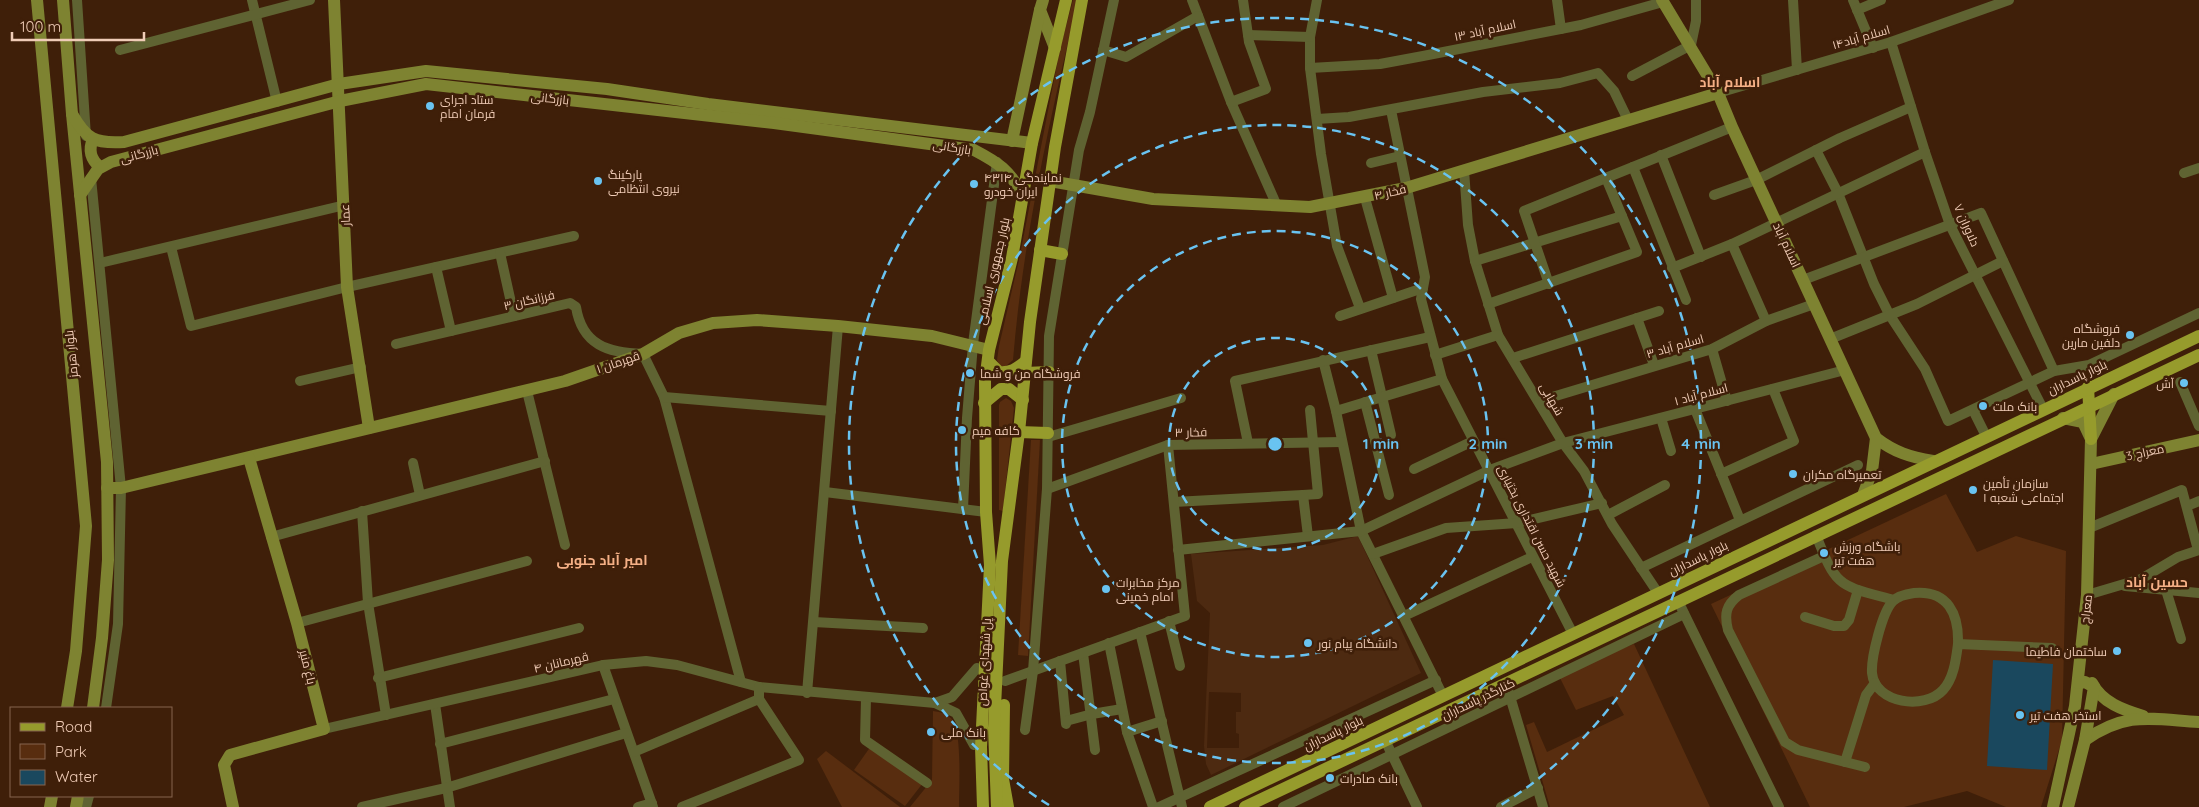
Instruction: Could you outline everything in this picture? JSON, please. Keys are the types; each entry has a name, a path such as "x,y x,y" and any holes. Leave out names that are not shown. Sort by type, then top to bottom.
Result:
{"main road":[{"name":"بلوار جمهوری اسلامی","path":"988,552 984,403 988,356 1012,258 1032,142 1066,0"},
{"path":"1008,807 1004,793 1002,742 1009,575 1005,549 1040,250 1050,181 1082,0"},
{"path":"1040,250 1062,254"},
{"name":"بلوار پاسداران","path":"1210,807 2088,387 2199,336"},
{"path":"1246,807 2199,355"},
{"path":"988,356 999,372 1008,372 1025,367 1049,372"},
{"path":"2088,387 2091,439"},
{"path":"984,403 1001,389 1009,389 1023,400"},
{"path":"1019,432 1048,435"},
{"name":"پل شهدای غواص","path":"997,807 994,728 1002,561 1005,549"},
{"path":"974,807 974,745 982,566 988,552"},
{"name":"پل شهدای غواص","path":"983,807 981,747 990,565 988,552"}],"street":[{"name":"بلوار هرمز","path":"37,0 86,526 76,651 66,707"},
{"name":"بلوار هرمز","path":"63,0 72,114 107,462 108,560 102,638 93,707"},
{"path":"77,0 90,153 100,167 80,195"},
{"path":"252,0 277,102"},
{"path":"120,50 310,0"},
{"name":"عمار","path":"334,0 345,205 347,287 369,428"},
{"path":"1025,730 1033,670 1047,489 1049,336 1073,187 1114,0"},
{"path":"1192,0 1230,102 1277,206"},
{"path":"1230,102 1266,89 1248,35 1243,0"},
{"path":"1317,0 1310,37 1310,68 1317,119 1337,246 1360,308"},
{"path":"1557,0 1561,29"},
{"path":"1632,76 1691,45 1696,22 1696,0"},
{"path":"1793,0 1798,70"},
{"path":"1853,0 1873,48"},
{"path":"1857,10 1881,0"},
{"name":"اسلام آباد۱۴","path":"1718,93 1892,42 2009,0"},
{"name":"اسلام آباد ۱۳","path":"1310,68 1380,64 1561,29 1662,1"},
{"name":"اسلام آباد","path":"1662,1 1691,45 1718,93 1756,180 1876,438"},
{"path":"1042,5 1055,48"},
{"path":"1012,141 1042,5"},
{"path":"1103,50 1126,57 1198,16"},
{"path":"1248,35 1310,37"},
{"name":"دلاوران ۷","path":"1892,42 1925,152 1950,224 2043,409"},
{"name":"بازرگانی","path":"90,138 107,143 124,142 339,84 426,71 607,90 843,126 974,150 997,162 1010,173 1023,195"},
{"path":"1317,119 1349,117 1484,92 1560,83 1598,73 1614,91 1628,120"},
{"name":"بازرگانی","path":"100,167 123,159 340,101 426,84 843,126 1032,142"},
{"name":"فخار ۴","path":"1050,181 1073,187 1153,199 1310,207 1364,198 1406,188 1718,93"},
{"path":"1714,196 1756,180 1816,150 1911,108"},
{"name":"شهید حسن اقتداری بختیاری","path":"1391,110 1425,277 1422,299 1434,355 1442,379 1573,634"},
{"path":"72,114 90,138"},
{"path":"1549,284 1524,211 1732,127"},
{"path":"974,150 981,145 978,136"},
{"path":"1816,150 1838,192 1874,284 1889,314 1925,369 1948,421 2054,371 2089,365 2199,313"},
{"path":"1672,268 1732,244 1925,152"},
{"path":"1661,155 1701,257"},
{"path":"1371,163 1400,156"},
{"path":"963,509 973,344 997,162"},
{"path":"1633,167 1686,300"},
{"path":"2184,174 2199,168"},
{"name":"شهابی","path":"1464,170 1468,225 1475,261 1498,335 1563,443 1584,471 1608,514 1658,593"},
{"path":"91,178 121,488 118,624 106,707"},
{"path":"1488,304 1636,252 1606,178"},
{"path":"1364,198 1393,298"},
{"path":"100,263 345,205"},
{"path":"1803,280 1981,214 2054,371"},
{"path":"1475,261 1622,216"},
{"path":"171,247 191,326 347,287 574,236"},
{"path":"1732,244 1766,321"},
{"path":"500,253 514,316"},
{"path":"1830,339 1916,304 2003,261"},
{"path":"436,267 451,331"},
{"path":"1340,316 1423,288"},
{"name":"فرزانگان ۳","path":"396,344 574,304 578,320 585,334 601,346 620,354 643,354"},
{"name":"اسلام آباد ۳","path":"1539,401 1712,348 1766,321 1814,304"},
{"path":"1513,358 1659,311"},
{"path":"1637,318 1654,365"},
{"name":"قهرمان ۱","path":"107,488 121,488 250,458 565,381 643,354 680,333 713,323 757,320 932,336 973,344 988,356"},
{"path":"807,693 838,326"},
{"path":"1434,355 1498,335"},
{"path":"1248,444 1235,381 1430,337"},
{"path":"1712,348 1727,400"},
{"path":"1371,350 1391,435"},
{"path":"643,354 664,397 741,682"},
{"path":"1323,360 1336,411 1361,531 1443,696"},
{"path":"300,381 361,367"},
{"name":"اسلام آباد ۱","path":"1178,550 1361,531 1490,470 1563,443 1845,370"},
{"path":"1336,411 1442,379"},
{"path":"2180,382 2199,426"},
{"path":"1721,474 1794,441 1773,389"},
{"path":"527,390 565,546"},
{"path":"2091,439 2114,394"},
{"path":"664,397 831,411"},
{"path":"1048,435 1182,398"},
{"path":"1365,402 1389,495"},
{"path":"1695,409 1740,520"},
{"path":"1174,502 1318,494 1315,442 1310,410"},
{"path":"1973,410 1986,436"},
{"path":"1660,418 1671,450"},
{"path":"2063,418 2082,422 2091,439"},
{"path":"1863,495 1872,472 1876,438 1899,453 1933,461"},
{"name":"معراج","path":"2053,807 2067,748 2078,683 2087,595 2091,439"},
{"path":"1414,469 1473,440"},
{"name":"معراج 3","path":"2091,464 2199,440"},
{"name":"فخار ۳","path":"1047,489 1168,445 1342,442"},
{"path":"1005,680 1185,616 1168,445"},
{"name":"باغ منیر","path":"250,458 297,624 324,729"},
{"path":"271,537 545,461"},
{"path":"413,463 420,495"},
{"path":"1641,568 1858,465"},
{"path":"1608,514 1665,485"},
{"path":"2087,595 2141,579 2178,557 2199,550 2182,490 2089,528"},
{"path":"825,492 986,512"},
{"path":"1303,495 1308,536"},
{"path":"2187,506 2199,501"},
{"path":"1373,554 1446,528 1517,523 1602,504"},
{"path":"362,511 368,603 378,678 386,715"},
{"path":"1816,535 1824,556 1837,579 1858,590 1894,600"},
{"path":"1824,556 1739,595 1731,601 1725,618 1728,630 1785,742 1798,750 1864,767"},
{"path":"1404,616 1532,557"},
{"path":"297,624 527,560"},
{"path":"2119,586 2199,592"},
{"path":"1805,618 1834,626 1844,626 1849,620 1858,590"},
{"path":"2166,590 2180,639"},
{"path":"1915,593 1938,596 1950,606 1956,615 1959,626 1958,644 1950,680 1932,698 1921,702 1899,700 1882,692 1875,683 1872,674 1873,661 1884,620 1894,600 1904,595 1915,593"},
{"path":"1678,601 1780,807"},
{"name":"کنارگذر پاسداران","path":"1283,807 1684,614"},
{"path":"1169,621 1180,666"},
{"path":"814,622 923,628"},
{"path":"378,678 579,628"},
{"path":"1140,632 1180,802"},
{"path":"1109,643 1127,732 1153,807"},
{"path":"1958,644 2052,648"},
{"path":"1083,652 1095,750"},
{"path":"2080,659 2094,687 2102,696 2116,706 2152,719"},
{"name":"قهرمانان ۴","path":"324,729 603,665 646,661 678,665 759,687 807,693 934,703"},
{"path":"1060,661 1066,722 1092,714 1122,709"},
{"path":"603,665 653,805 638,807"},
{"path":"934,703 952,697 977,668"},
{"path":"1159,807 1180,802 1436,680"},
{"path":"2078,683 2085,682 2094,687"},
{"path":"1506,683 1543,807"},
{"path":"1845,762 1866,695 1875,683"},
{"path":"682,807 800,760 759,698 759,687"},
{"path":"2068,807 2083,745 2094,687"},
{"path":"634,752 759,698"},
{"path":"866,698 865,740 927,783"},
{"path":"440,744 614,699"},
{"path":"934,703 956,713 974,745"},
{"path":"435,704 450,807"},
{"path":"2067,748 2083,745 2118,721 2152,719 2199,722"},
{"path":"1127,732 1162,721"},
{"path":"233,807 224,765 230,755 324,729"},
{"path":"362,807 446,788 626,733"},
{"path":"1385,740 1417,807"},
{"path":"1501,807 1538,788"},
{"path":"1273,794 1279,807"}],"shaded area":[{"name":"دانشگاه پیام نور","path":"1358,536 1421,673 1211,775 1206,764 1204,746 1210,613 1197,601 1191,554 1323,545","holes":["1209,692 1241,693 1241,712 1236,712 1236,733 1239,734 1239,748 1207,748"]}],"green space":[{"path":"1073,0 1078,0 1057,89 1023,269 1013,360 1006,366 1000,366 997,360 999,346 1019,260 1060,49"},
{"path":"1006,398 1011,401 1014,408 1003,511 999,510 999,405"},
{"path":"1031,440 1040,440 1028,656 1018,655"},
{"path":"1946,494 1977,552 2016,536 2066,551 2062,740 2041,807 2006,807 1967,791 1904,807 1810,807 1711,604"},
{"path":"1634,644 1710,807 1550,807 1526,725 1534,722 1547,752 1624,715 1613,696 1576,710 1558,674"},
{"path":"933,711 947,715 953,721 956,728 959,763 959,807 910,807 932,780"},
{"path":"871,746 923,783 905,806 854,770"},
{"path":"826,751 900,807 842,807 817,759"}],"water":[{"name":"استخر هفت تیر","path":"1993,660 2053,664 2047,770 1987,766"}],"place":[{"name":"ستاد اجرای فرمان امام","path":"430,106"},
{"name":"پارکینگ نیروی انتظامی","path":"598,181"},
{"name":"نمایندگی ۴۳۱۴ ایران خودرو","path":"974,184"},
{"name":"فروشگاه دلفین مارین","path":"2130,335"},
{"name":"فروشگاه من و شما","path":"970,373"},
{"name":"آش","path":"2184,383"},
{"name":"بانک ملت","path":"1983,406"},
{"name":"کافه میم","path":"962,430"},
{"name":"تعمیرگاه مکران","path":"1793,474"},
{"name":"سازمان تأمین اجتماعی شعبه ۱","path":"1973,490"},
{"name":"باشگاه ورزش هفت تیر","path":"1824,553"},
{"name":"مرکز مخابرات امام خمینی","path":"1106,589"},
{"name":"دانشگاه پیام نور","path":"1308,643"},
{"name":"ساختمان فاطیما","path":"2117,651"},
{"name":"استخر هفت تیر","path":"2020,715"},
{"name":"بانک ملی","path":"931,732"},
{"name":"بانک صادرات","path":"1330,778"}],"district":[{"name":"اسلام آباد","path":"1730,82"},
{"name":"امير آباد جنوبی","path":"602,560"},
{"name":"حسین آباد","path":"2157,582"}]}
